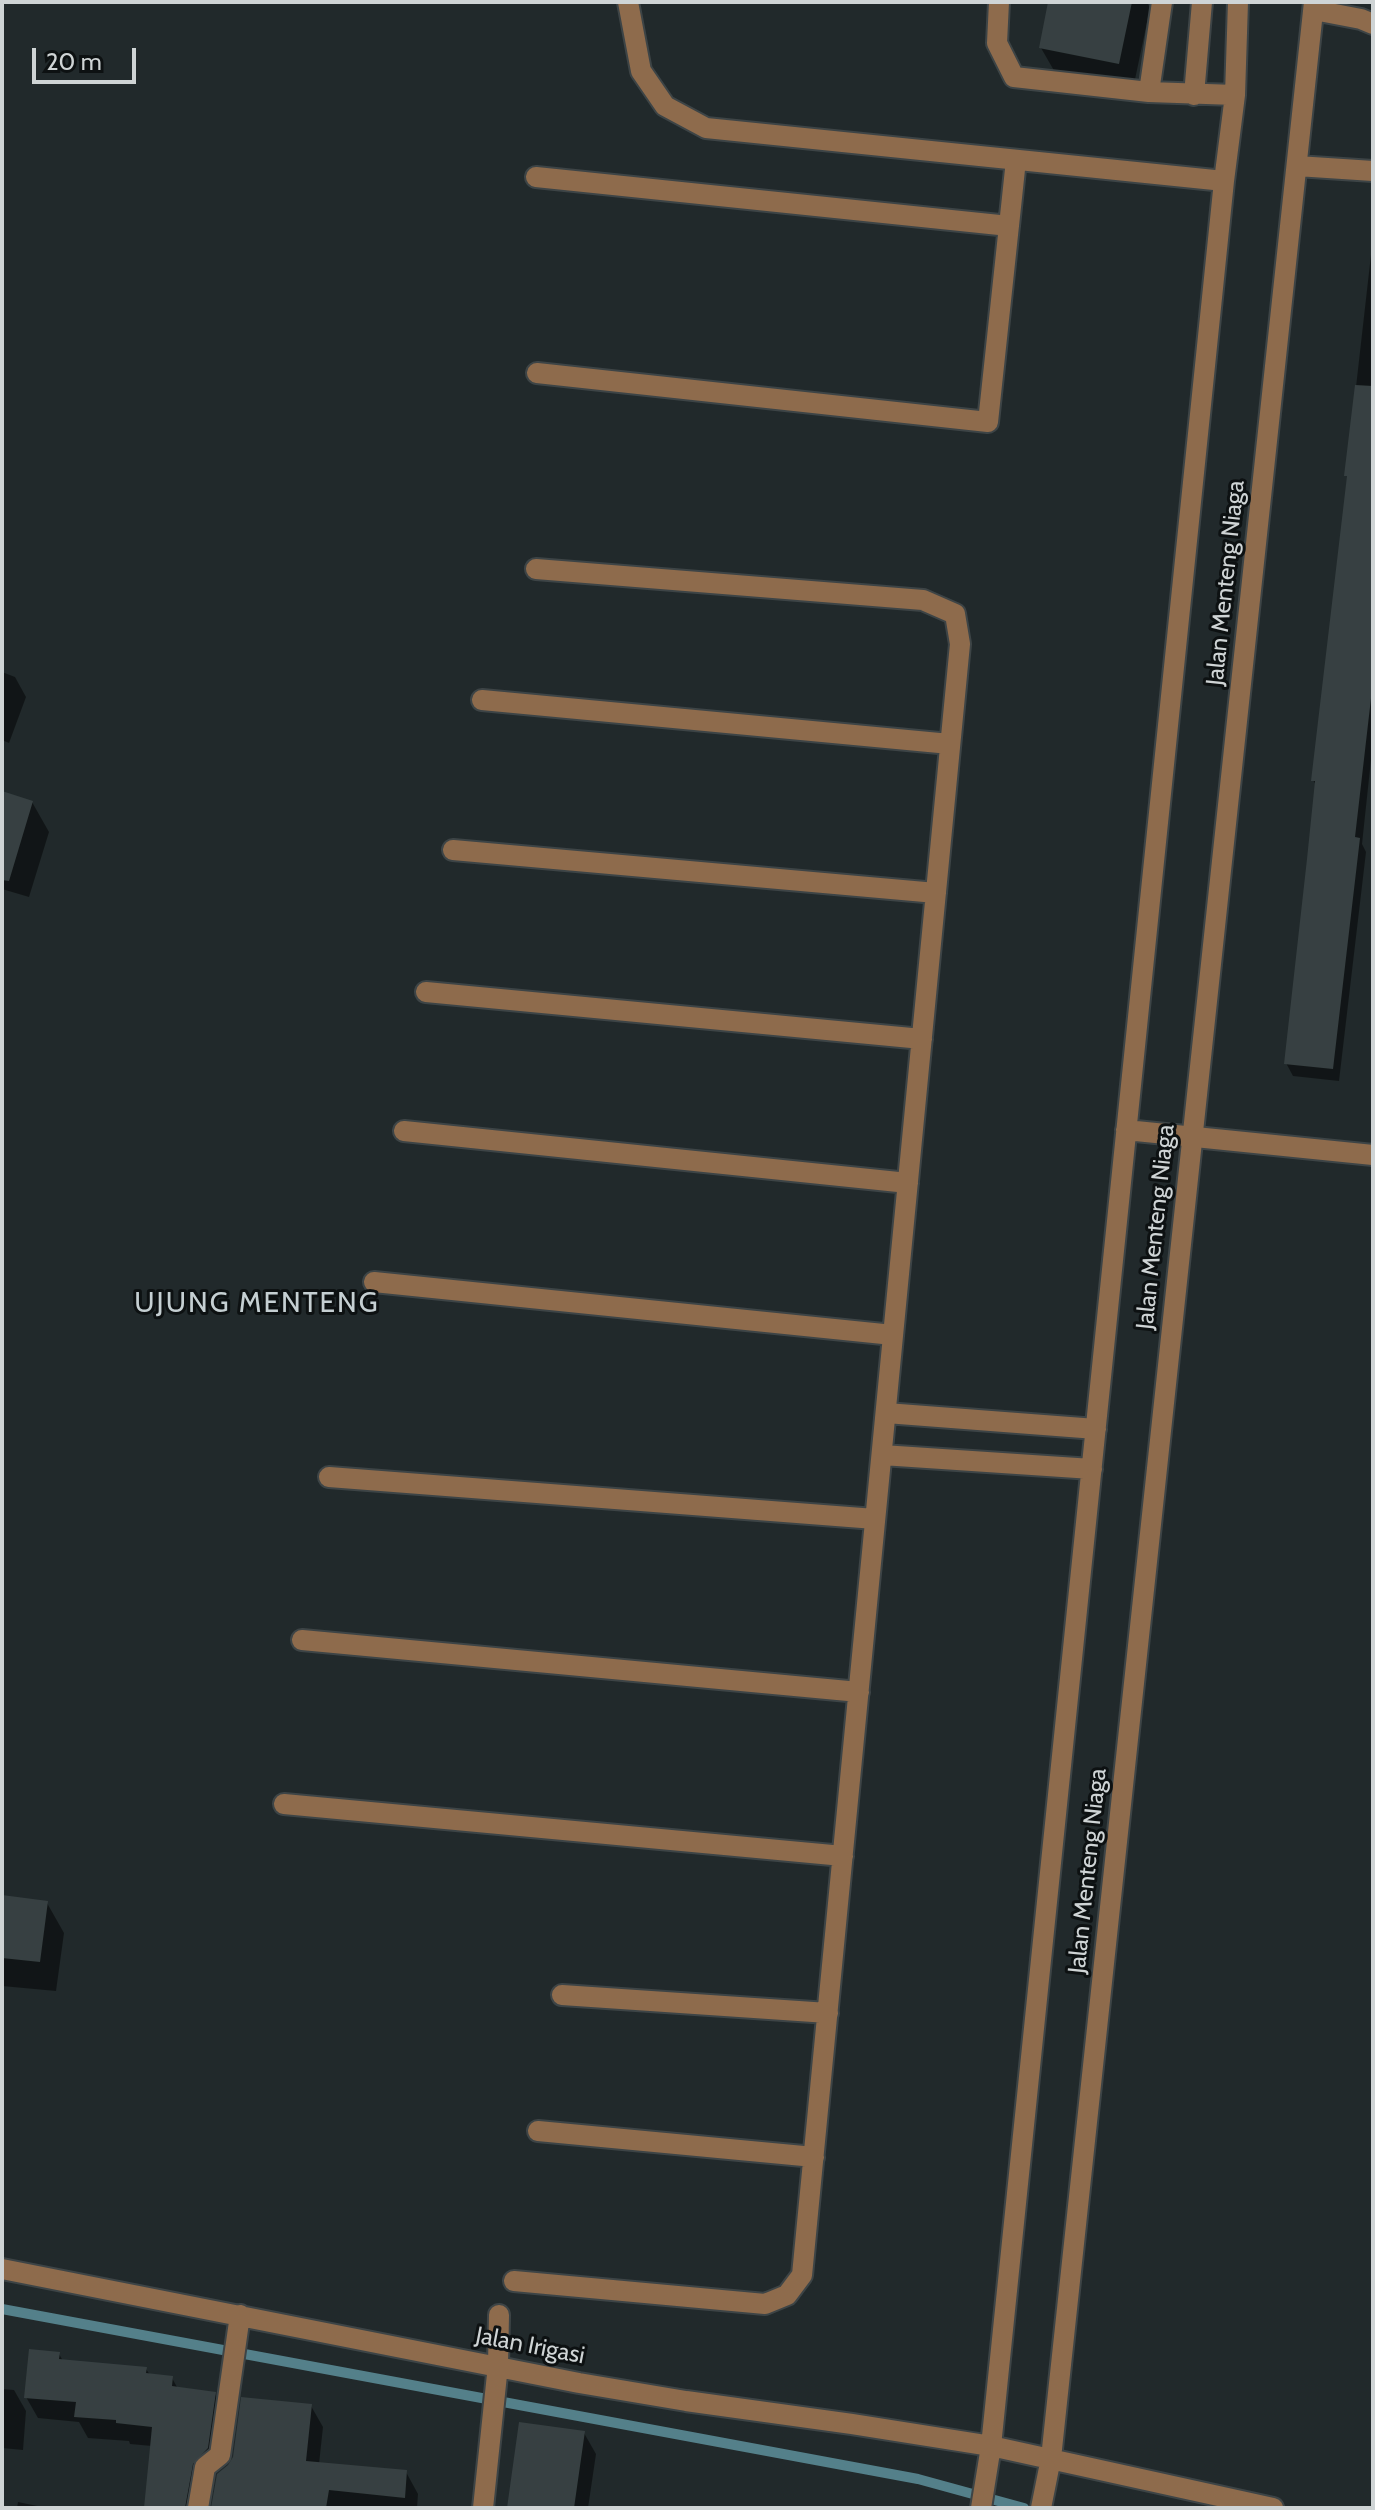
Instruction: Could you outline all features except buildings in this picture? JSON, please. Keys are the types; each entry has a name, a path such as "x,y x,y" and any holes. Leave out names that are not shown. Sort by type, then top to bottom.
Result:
{"street":[{"path":"628,2 641,71 665,106 706,128 1224,181"},
{"path":"999,2 997,43 1014,77 1149,92 1235,95"},
{"path":"1149,92 1162,2"},
{"path":"1194,95 1202,2"},
{"name":"Jalan Menteng Niaga","path":"981,2508 990,2450 1235,95 1238,2"},
{"path":"1314,6 1373,24"},
{"name":"Jalan Menteng Niaga","path":"1041,2508 1050,2462 1314,6"},
{"path":"537,373 988,422 1016,160"},
{"path":"1297,166 1373,171"},
{"path":"536,177 1009,226"},
{"path":"514,2281 765,2304 787,2295 802,2275 960,644 955,614 923,600 536,569"},
{"path":"482,700 950,744"},
{"path":"453,850 936,893"},
{"path":"426,992 922,1039"},
{"path":"1126,1130 1373,1155"},
{"path":"404,1131 908,1183"},
{"path":"374,1282 893,1335"},
{"path":"886,1413 1096,1429"},
{"path":"882,1455 1092,1469"},
{"path":"329,1477 875,1519"},
{"path":"302,1640 859,1692"},
{"path":"284,1804 843,1856"},
{"path":"562,1995 828,2013"},
{"path":"538,2131 814,2157"},
{"name":"Jalan Irigasi","path":"2,2269 686,2401 852,2424 1273,2508"},
{"path":"198,2508 205,2467 220,2455 240,2315"},
{"path":"483,2508 498,2365 499,2315"}],"waterway":[{"path":"2,2309 918,2479 1024,2508"}],"district":[{"name":"UJUNG MENTENG","path":"257,1304"}]}
